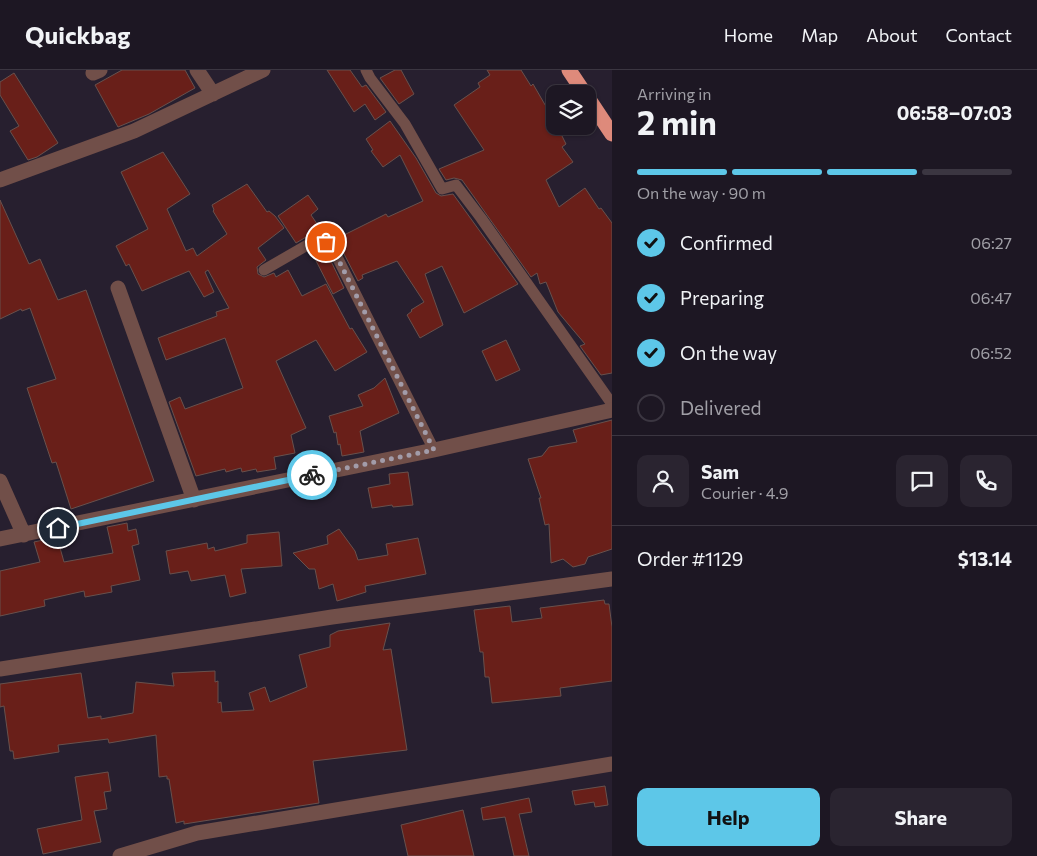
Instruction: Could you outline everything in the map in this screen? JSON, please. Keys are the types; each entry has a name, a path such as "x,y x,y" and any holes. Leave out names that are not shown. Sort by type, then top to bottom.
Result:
{"highway":[{"path":"574,72 580,85"},
{"path":"596,110 611,132"}],"street":[{"path":"197,70 213,94"},
{"path":"0,180 134,131 263,70"},
{"path":"118,288 194,500"},
{"path":"0,539 434,450 612,410"},
{"path":"0,481 24,534"},
{"path":"0,669 332,617 612,579"},
{"path":"120,856 136,854 197,833 612,764"}],"lane":[{"path":"366,70 405,124 442,189 456,185 612,404"},
{"path":"264,270 316,240 326,242 334,251 434,450"}],"building":[{"path":"122,70 185,70 195,88 149,114 118,127 95,85"},
{"path":"327,70 350,70 362,87 366,85 386,112 375,120 365,104 354,112"},
{"path":"395,70 401,70 414,94 399,104 380,78"},
{"path":"487,70 521,70 531,86 533,84 546,106 546,135 562,135 566,144 562,147 573,162 546,180 559,207 585,188 599,209 601,208 612,223 612,373 601,375 580,346 585,344 558,312 546,282 540,284 537,273 531,277 462,180 454,178 446,180 439,169 484,150 454,105 480,87 478,83 490,75"},
{"path":"14,73 58,143 37,157 28,160 10,131 19,126 0,95 0,82"},
{"path":"390,121 416,158 436,193 441,196 453,194 518,284 464,313 442,266 425,274 443,325 420,338 407,315 411,310 424,302 397,261 362,275 363,278 358,281 341,248 334,240 386,214 388,217 423,201 400,155 383,167 371,151 373,150 366,139"},
{"path":"163,152 190,194 167,209 186,251 193,248 197,256 227,234 213,211 212,205 247,184 267,212 269,211 275,216 284,228 258,248 266,260 257,267 258,274 264,277 274,273 276,277 288,270 302,296 326,284 350,329 352,328 367,352 335,371 316,340 276,361 306,428 291,435 295,453 274,457 276,469 257,472 256,469 242,472 241,468 226,472 225,469 196,476 169,402 180,397 185,409 243,388 225,338 166,360 158,338 217,316 216,312 229,308 208,270 205,272 214,292 204,297 189,271 142,291 129,264 126,266 116,246 148,229 121,172"},
{"path":"308,195 318,209 311,215 324,234 313,233 296,243 278,216"},
{"path":"0,200 29,264 40,259 58,300 86,290 154,481 71,509 56,462 52,463 27,388 56,379 30,308 22,311 21,309 0,319"},
{"path":"317,248 322,249 328,255 344,288 333,294 311,251"},
{"path":"506,340 520,370 496,381 482,351"},
{"path":"385,378 399,413 360,431 364,452 342,456 340,444 338,445 336,432 334,433 329,416 363,406 358,395 374,388"},
{"path":"612,420 612,549 588,557 585,564 573,567 563,559 551,563 549,524 545,525 539,498 541,498 528,459 542,456 549,447 577,442 573,430"},
{"path":"408,472 413,505 393,507 392,505 372,508 368,488 390,484 389,474"},
{"path":"127,523 128,531 136,529 139,544 132,546 140,580 111,586 112,592 85,597 84,591 44,600 45,606 0,616 0,571 40,562 34,542 57,537 64,562 113,553 107,527"},
{"path":"339,529 355,551 358,560 388,555 386,544 418,538 426,574 365,586 366,592 337,601 333,584 319,589 315,569 309,569 293,553 328,544 327,536"},
{"path":"279,532 282,566 241,569 246,593 230,597 225,575 191,581 188,571 170,574 166,551 207,543 208,549 214,547 215,551 247,543 247,535"},
{"path":"604,600 605,604 609,604 612,627 612,681 560,688 561,696 492,703 489,677 485,677 483,652 480,652 474,610 510,606 512,622 542,618 540,608"},
{"path":"390,623 383,650 391,649 407,750 313,761 319,803 184,824 184,821 176,823 169,779 167,779 167,776 159,777 156,735 109,743 108,739 58,745 59,752 14,759 13,751 10,751 4,706 0,707 0,684 81,673 88,718 101,716 101,719 133,713 136,682 174,686 172,673 215,671 215,682 218,681 218,703 221,702 222,712 254,710 249,693 265,687 270,702 307,687 299,655 330,647 330,635 338,631"},
{"path":"108,772 111,791 104,792 107,809 94,811 101,842 43,854 37,829 82,820 75,777"},
{"path":"605,786 608,805 595,807 594,802 575,805 572,791"},
{"path":"529,798 532,812 519,814 529,856 514,856 505,817 483,820 481,808"},
{"path":"463,810 474,856 408,856 401,825"}],"way so far":[{"path":"312,475 434,450 334,251 326,242"}],"route":[{"path":"58,528 312,475"}]}
